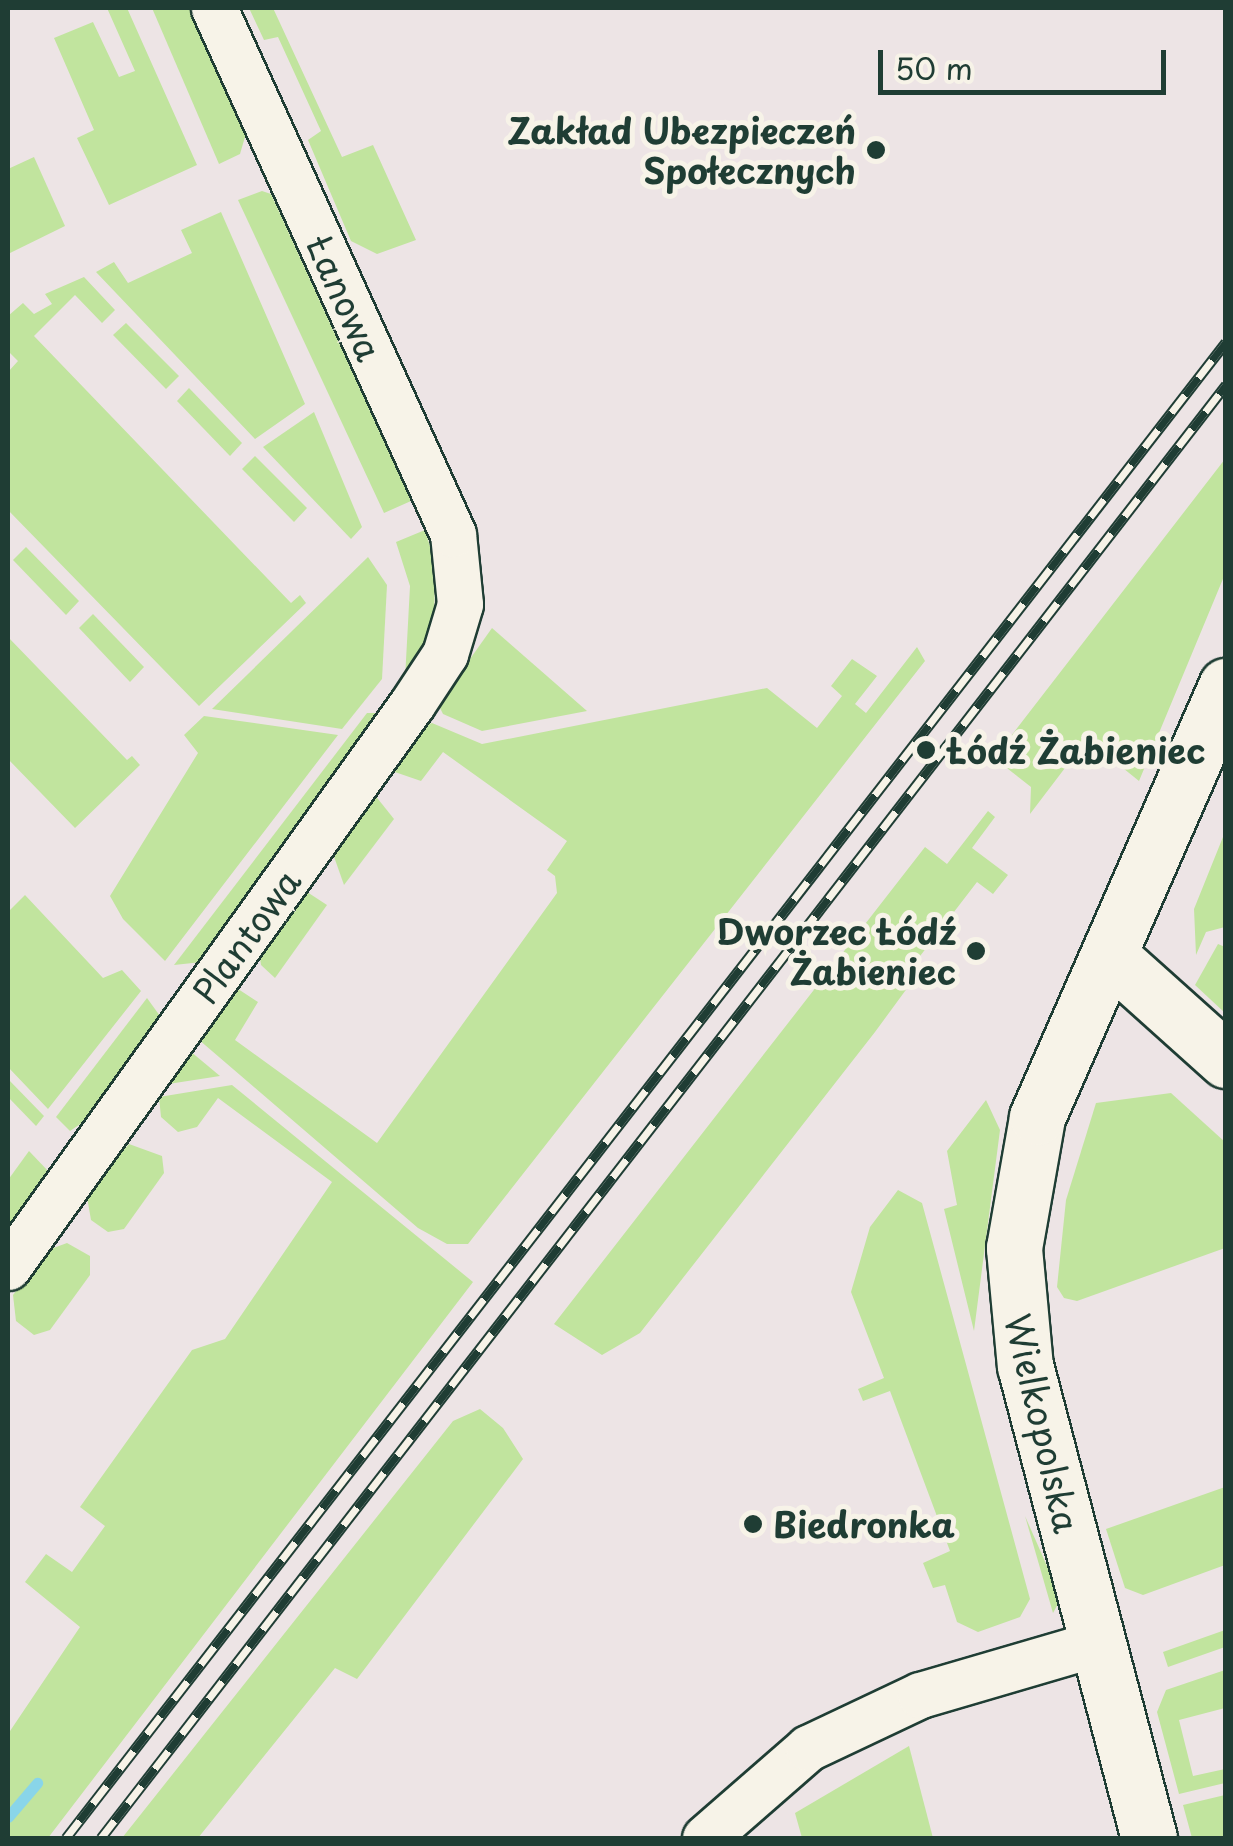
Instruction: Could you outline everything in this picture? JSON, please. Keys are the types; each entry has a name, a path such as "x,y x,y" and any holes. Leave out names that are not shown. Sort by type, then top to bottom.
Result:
{"street":[{"name":"Łanowa","path":"214,8 452,534 461,593"},
{"name":"Plantowa","path":"8,1267 412,704 445,654 461,593"},
{"name":"Wielkopolska","path":"1150,1838 1025,1367 1014,1248 1036,1118 1226,686"},
{"path":"1110,956 1226,1060"},
{"path":"706,1838 808,1748 920,1696 1098,1643"}],"green space":[{"path":"107,8 127,8 197,165 109,205 77,138 94,130 54,38 93,22 119,77 135,71"},
{"path":"152,8 192,8 247,130 240,154 219,164"},
{"path":"249,8 273,8 342,157 373,145 416,240 377,254 351,241 308,140 321,131 278,37 264,40"},
{"path":"34,157 65,226 8,254 8,169"},
{"path":"262,191 271,194 411,501 384,513 238,200"},
{"path":"221,212 305,404 255,439 96,272 114,262 128,283 192,253 181,230"},
{"path":"84,277 115,310 102,323 75,295 34,336 291,603 300,595 306,603 199,706 8,510 8,372 18,361 8,351 8,316 23,303 34,314 52,304 45,294"},
{"path":"126,323 179,376 166,389 113,335"},
{"path":"189,388 242,443 230,456 177,401"},
{"path":"314,412 362,527 351,539 263,447"},
{"path":"255,456 307,508 294,522 242,469"},
{"path":"1225,459 1225,574 1139,781 1087,739 1030,814 1031,787 994,758"},
{"path":"425,530 435,563 434,638 405,679 410,586 396,542"},
{"path":"26,547 79,601 66,615 13,560"},
{"path":"368,557 387,585 382,679 342,729 212,709"},
{"path":"93,614 144,667 130,682 79,628"},
{"path":"492,628 587,711 482,731 443,714 438,704"},
{"path":"8,637 127,760 132,756 140,765 75,828 8,759"},
{"path":"917,647 925,661 468,1244 447,1244 418,1228 198,1039 235,987 258,1002 235,1040 377,1143 557,893 555,876 547,870 567,841 443,752 421,781 389,770 420,728 432,723 482,744 767,688 817,728 842,696 831,686 852,659 877,676 855,704 866,713"},
{"path":"367,713 381,713 202,962 174,965"},
{"path":"204,716 338,735 165,961 123,919 110,896 198,753 184,735"},
{"path":"374,794 394,819 344,885 332,851"},
{"path":"988,811 995,817 972,848 1008,875 993,894 977,882 907,973 908,987 875,1032 640,1333 602,1355 554,1324 925,847 947,864"},
{"path":"1225,832 1225,927 1206,932 1196,955 1194,909"},
{"path":"304,890 327,905 275,978 261,965 259,952"},
{"path":"25,895 103,978 122,970 141,991 48,1109 8,1067 8,912"},
{"path":"1218,944 1225,947 1225,1013 1195,985"},
{"path":"147,998 160,1016 89,1118 70,1131 56,1117"},
{"path":"190,1051 220,1076 162,1085"},
{"path":"8,1079 44,1116 36,1126 8,1097"},
{"path":"232,1085 473,1282 48,1838 8,1838 8,1734 80,1627 25,1582 46,1554 72,1572 105,1526 80,1507 192,1350 225,1339 332,1182 218,1098 197,1127 178,1132 161,1117 159,1097"},
{"path":"1171,1093 1225,1142 1225,1248 1077,1301 1064,1298 1057,1287 1066,1200 1096,1103"},
{"path":"986,1100 1000,1130 974,1331 944,1209 957,1205 947,1151"},
{"path":"129,1144 162,1156 164,1173 124,1229 108,1232 91,1220 86,1191"},
{"path":"29,1151 50,1173 8,1232 8,1180"},
{"path":"898,1190 922,1203 1030,1599 1020,1617 978,1632 957,1622 945,1585 933,1588 923,1563 950,1551 890,1391 863,1401 858,1389 884,1378 851,1292 870,1227"},
{"path":"67,1243 90,1256 90,1275 50,1330 34,1335 16,1321 13,1295 48,1250"},
{"path":"480,1409 503,1428 523,1459 357,1679 335,1668 198,1838 122,1838 453,1421"},
{"path":"1225,1487 1225,1565 1143,1595 1125,1588 1106,1529"},
{"path":"1025,1516 1061,1598 1053,1613"},
{"path":"1225,1630 1225,1647 1168,1667 1163,1652"},
{"path":"1225,1670 1225,1708 1179,1720 1193,1776 1225,1769 1225,1783 1179,1794 1157,1712 1166,1690"},
{"path":"909,1746 933,1838 802,1838 795,1813"},
{"path":"1225,1795 1225,1838 1192,1838 1183,1805"}],"waterway":[{"path":"8,1817 37,1783"}],"railway":[{"path":"66,1838 1226,342"},
{"path":"101,1838 1226,385"}],"place":[{"name":"Zakład Ubezpieczeń Społecznych","path":"876,150"},
{"name":"Łódź Żabieniec","path":"926,750"},
{"name":"Dworzec Łódź Żabieniec","path":"976,951"},
{"name":"Biedronka","path":"753,1524"}]}
